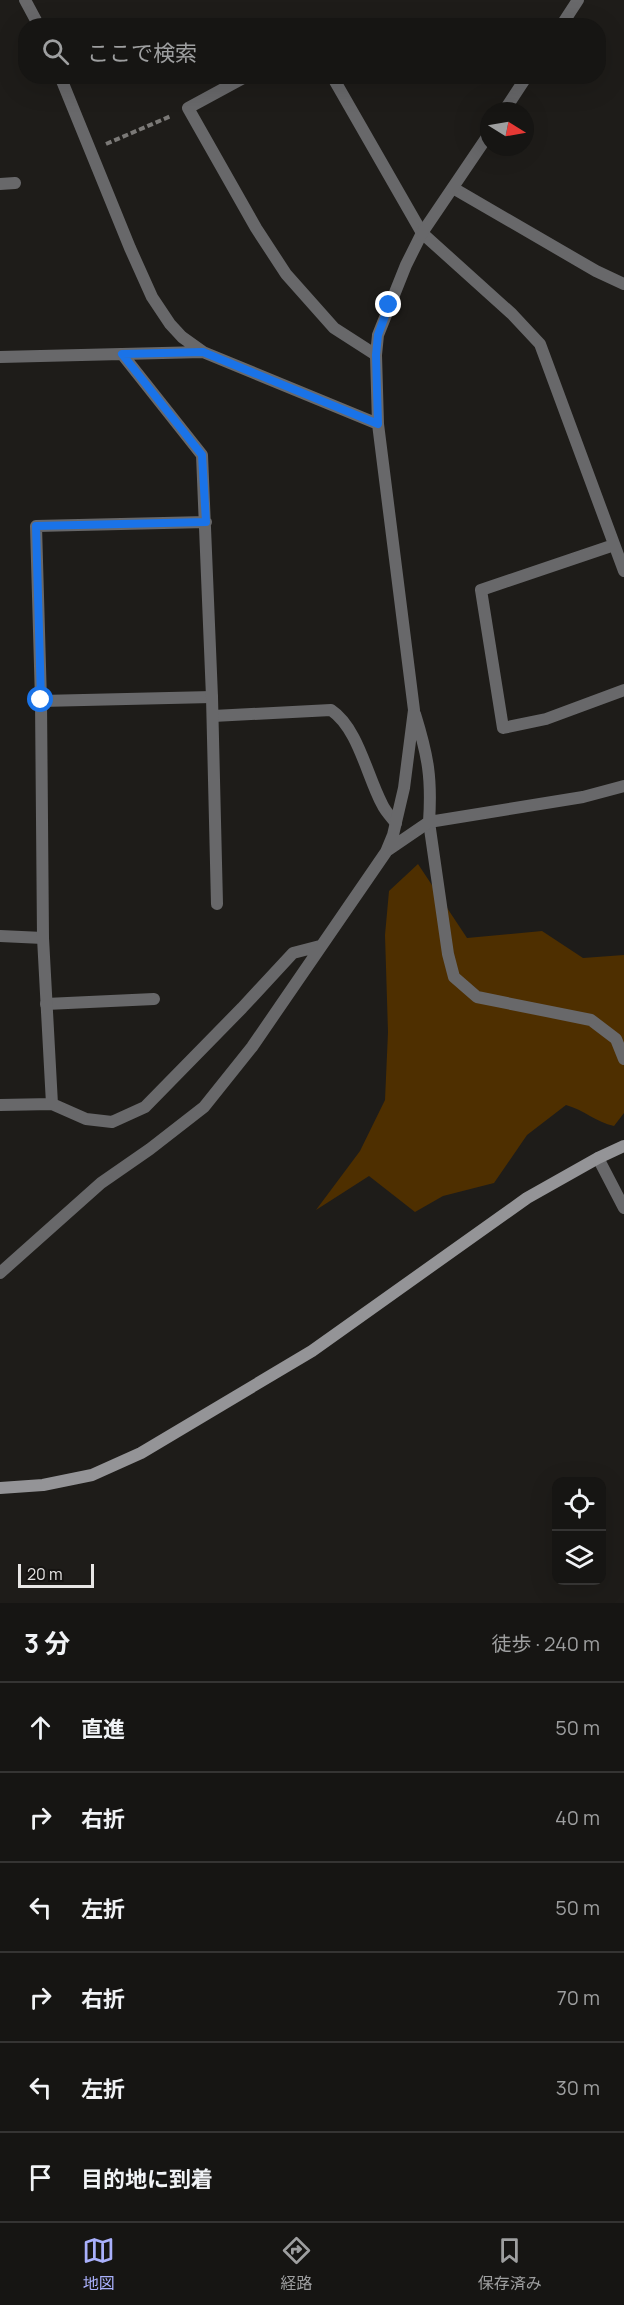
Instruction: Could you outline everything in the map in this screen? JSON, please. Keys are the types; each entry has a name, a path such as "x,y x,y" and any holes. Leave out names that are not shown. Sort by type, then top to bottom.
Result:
{"street":[{"path":"25,0 35,18"},
{"path":"566,18 578,0"},
{"path":"63,84 129,248 152,297 182,337 203,352 378,424"},
{"path":"232,84 188,108 256,228 286,274 334,328 376,355"},
{"path":"337,84 422,233 512,314 540,344 624,571"},
{"path":"510,102 522,84"},
{"path":"480,148 422,233 389,305 378,335 376,355 378,424 414,710 427,755 431,788 429,822 448,954 454,977 477,997 591,1020 616,1039 624,1059"},
{"path":"0,184 15,183"},
{"path":"453,188 624,285"},
{"path":"0,357 203,352"},
{"path":"122,354 202,455 213,716 217,904"},
{"path":"52,1104 43,938 41,700 36,526 206,522"},
{"path":"614,545 481,590 503,728 546,719 624,690"},
{"path":"41,700 212,697"},
{"path":"0,1273 101,1183 204,1107 252,1047 386,852 393,835 404,788 414,710"},
{"path":"213,716 331,711 341,717 352,735 383,806 396,823"},
{"path":"386,852 429,822 572,799 624,786"},
{"path":"0,936 43,938"},
{"path":"0,1105 52,1104 86,1119 112,1122 145,1107 293,953 320,946"},
{"path":"46,1004 154,999"},
{"path":"0,1488 43,1485 92,1475 141,1454 312,1351 527,1198 624,1146"},
{"path":"598,1158 624,1208"}],"path":[{"path":"89,151 188,108"}],"shaded area":[{"path":"418,864 467,938 542,931 583,958 624,955 624,1113 614,1126 566,1105 527,1135 494,1183 443,1196 415,1212 369,1176 316,1210 360,1151 385,1100 388,1032 385,935 389,891"}],"route":[{"path":"41,700 36,526 206,522 202,455 122,354 203,352 378,424 376,355 378,335 389,305"}]}
